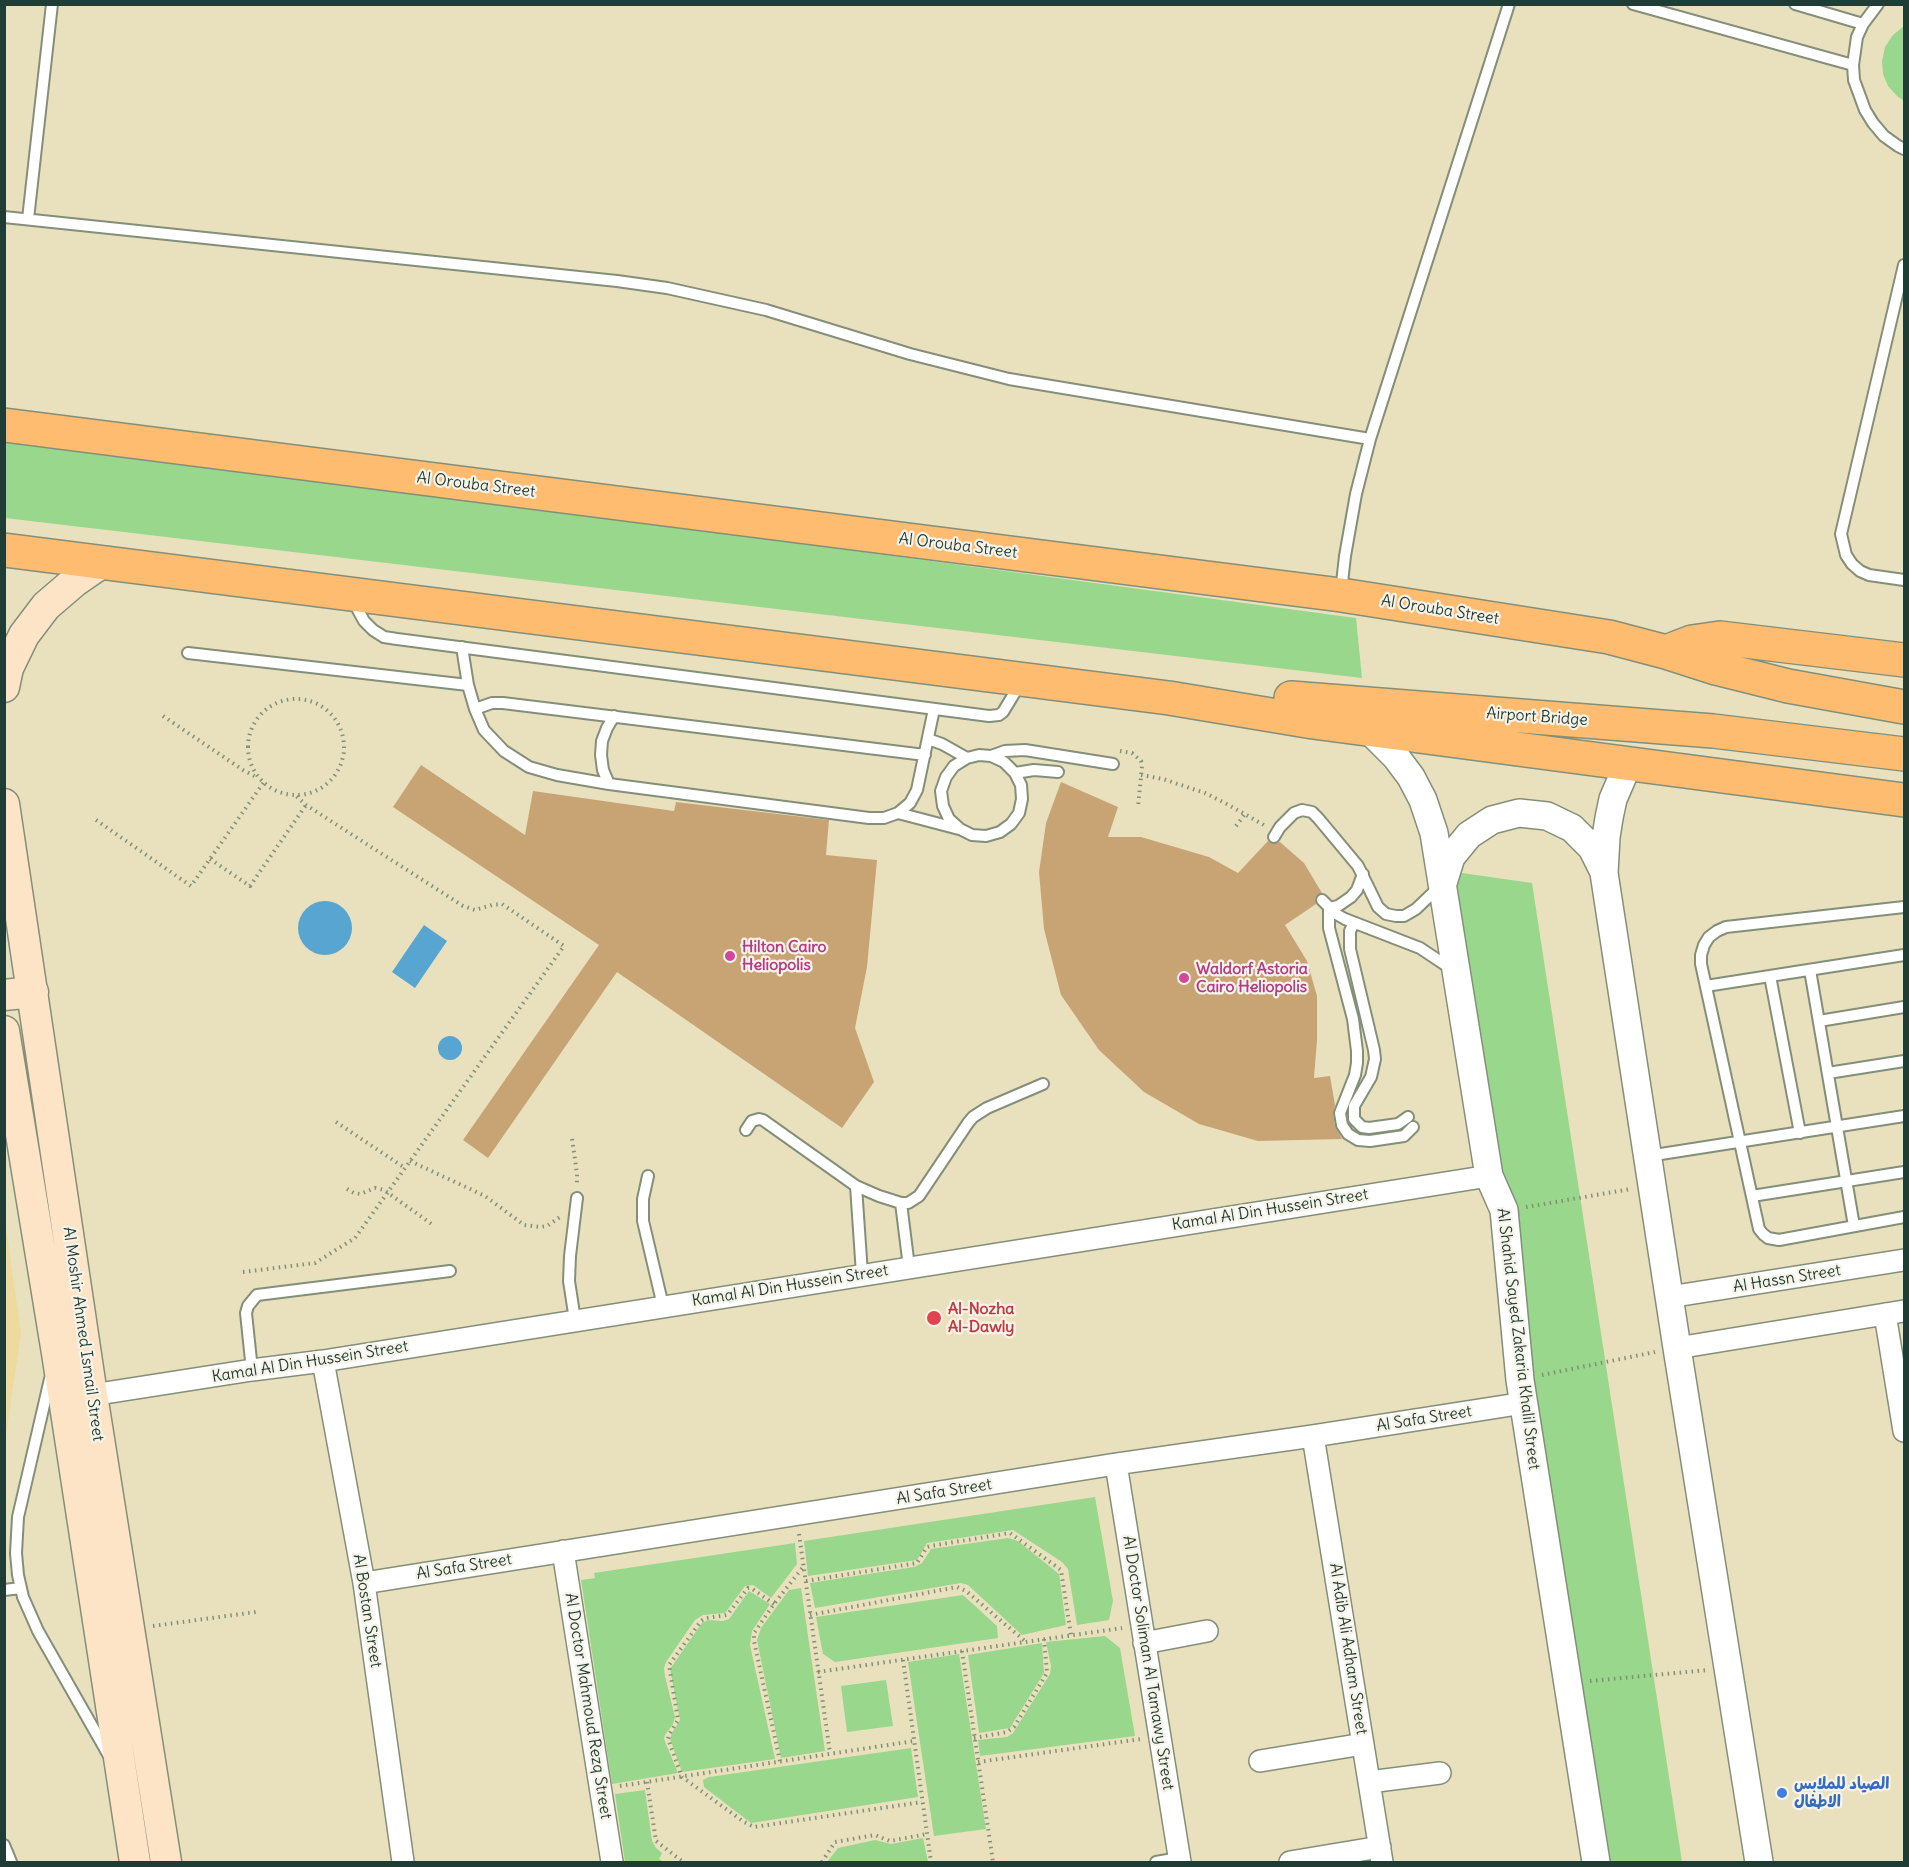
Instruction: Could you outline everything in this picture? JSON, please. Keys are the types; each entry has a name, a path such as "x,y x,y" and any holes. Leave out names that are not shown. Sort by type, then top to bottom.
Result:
{"highway":[{"name":"Al Orouba Street","path":"4,425 1341,595 1609,637 1788,686 1905,707"},
{"path":"4,550 1168,698 1369,730 1629,762 1905,800"},
{"path":"1665,652 1692,642 1720,638 1905,660"},
{"name":"Airport Bridge","path":"1168,698 1278,696 1713,731 1905,754"}],"main road":[{"path":"4,687 8,668 24,635 46,606 74,582 103,562"},
{"name":"Al Moshir Ahmed Ismail Street","path":"4,804 19,994 92,1395 166,1863"},
{"name":"Al Moshir Ahmed Ismail Street","path":"4,1031 57,1353 135,1863"}],"street":[{"name":"Al Shahid Sayed Zakaria Khalil Street","path":"1369,730 1396,757 1411,777 1423,800 1434,833 1488,1176 1504,1210 1522,1391 1596,1863"},
{"path":"1629,762 1613,800 1606,837 1604,873 1759,1863"},
{"path":"1443,883 1451,857 1469,835 1492,820 1519,813 1547,816 1572,828 1592,848 1604,873"},
{"name":"Kamal Al Din Hussein Street","path":"92,1395 323,1361 1488,1176"},
{"name":"Al Hassn Street","path":"1669,1297 1905,1260"},
{"path":"1677,1348 1895,1312 1905,1431"},
{"name":"Al Bostan Street","path":"323,1361 364,1583 403,1863"},
{"name":"Al Safa Street","path":"364,1583 1116,1464 1313,1436 1522,1391"},
{"name":"Al Adib Ali Adham Street","path":"1313,1436 1381,1855"},
{"name":"Al Doctor Soliman Al Tamawy Street","path":"1116,1464 1180,1860"},
{"name":"Al Doctor Mahmoud Rezq Street","path":"563,1551 612,1863"},
{"path":"1142,1634 1207,1631"},
{"path":"1260,1761 1363,1744"},
{"path":"1369,1782 1440,1773"},
{"path":"1290,1863 1381,1855"}],"lane":[{"path":"28,219 52,4"},
{"path":"1341,595 1356,494 1370,439 1509,4"},
{"path":"1634,4 1853,64"},
{"path":"1795,4 1863,24"},
{"path":"1878,4 1863,24 1855,44 1854,80 1859,96 1873,123 1884,136 1905,149"},
{"path":"4,217 667,288 766,310 910,354 1009,379 1370,439"},
{"path":"1905,265 1841,534 1846,555 1860,571 1869,575 1905,580"},
{"path":"356,593 358,610 364,621 384,637 989,717 999,715 1007,708 1022,680"},
{"path":"462,647 468,685 484,730 504,751 529,767 557,775 609,784 869,818 884,818 898,813 910,803 917,790 934,708"},
{"path":"188,653 468,685"},
{"path":"475,710 492,703 503,703 925,755"},
{"path":"609,784 603,770 601,755 604,734 614,716"},
{"path":"928,739 967,758"},
{"path":"991,756 1005,751 1025,750 1113,764"},
{"path":"898,813 960,829 972,835 986,836 1000,832 1011,824 1018,813 1022,799 1021,785 1015,773 1005,762 991,756 978,755 954,765 946,777 942,791 943,806 949,819 960,829"},
{"path":"1015,773 1034,770 1058,772"},
{"path":"1275,835 1294,813 1302,810 1311,812 1363,874 1378,908 1386,914 1404,916 1416,909 1443,883"},
{"path":"1325,904 1338,906 1351,897 1357,890 1363,874"},
{"path":"1325,904 1354,923 1420,948 1457,974"},
{"path":"1325,904 1353,1019 1358,1063 1340,1113 1342,1125 1348,1134 1358,1140 1370,1141 1404,1136 1413,1127"},
{"path":"1905,907 1726,927 1709,937 1701,954 1701,964 1759,1229 1763,1234 1779,1240 1905,1217"},
{"path":"1354,923 1350,931 1350,949 1374,1050 1374,1068 1352,1113 1357,1124 1369,1128 1392,1126 1408,1117"},
{"path":"1706,986 1905,955"},
{"path":"1810,970 1854,1226"},
{"path":"1770,976 1800,1132"},
{"path":"1349,1003 1362,1000"},
{"path":"1819,1021 1905,1007"},
{"path":"1828,1073 1905,1061"},
{"path":"1358,1063 1374,1068"},
{"path":"746,1130 752,1121 763,1120 856,1185 879,1196 908,1203 919,1196 973,1117 987,1108 1043,1084"},
{"path":"1648,1156 1905,1116"},
{"path":"1752,1196 1905,1172"},
{"path":"648,1176 643,1198 643,1221 663,1306"},
{"path":"856,1185 862,1274"},
{"path":"575,1320 569,1281 577,1198"},
{"path":"901,1203 909,1267"},
{"path":"252,1370 246,1313 248,1306 257,1295 450,1271"},
{"path":"57,1353 10,1554 23,1597 38,1631 121,1777"},
{"path":"4,1590 21,1588"},
{"path":"4,1845 11,1863"},
{"path":"1156,1863 1180,1860"}],"path":[{"path":"163,716 271,788 295,795 319,789 337,772 344,747 342,735 334,718 309,700 296,699 278,702 262,712 249,733 248,752 254,770 262,781"},
{"path":"1141,775 1163,779 1205,793 1245,814 1275,835"},
{"path":"96,820 191,886 262,781"},
{"path":"243,1272 315,1263 355,1238 564,946 502,904 475,910 462,906 306,805 295,795"},
{"path":"210,859 250,886 306,805"},
{"path":"1236,826 1245,814"},
{"path":"336,1122 405,1167"},
{"path":"410,1161 485,1196 524,1225 547,1226 565,1214 577,1198 577,1173 572,1139"},
{"path":"1504,1210 1652,1185"},
{"path":"347,1190 360,1194 379,1188 433,1225"},
{"path":"1522,1391 1677,1348"},
{"path":"797,1516 830,1753"},
{"path":"806,1581 917,1563 930,1546 1010,1533 1061,1570 1071,1635"},
{"path":"780,1761 754,1637 756,1630 774,1604 804,1566"},
{"path":"810,1615 957,1587 966,1591 1026,1642"},
{"path":"774,1604 748,1588 727,1615 704,1618 669,1665 678,1720 668,1739 682,1777 754,1827 922,1802"},
{"path":"128,1629 256,1612"},
{"path":"818,1672 1071,1635 1142,1634"},
{"path":"975,1738 1007,1732 1014,1727 1047,1672 1044,1639"},
{"path":"962,1651 993,1863"},
{"path":"903,1660 931,1863"},
{"path":"1568,1683 1728,1668"},
{"path":"978,1762 1160,1737"},
{"path":"602,1790 914,1741"},
{"path":"647,1782 656,1841 683,1863"},
{"path":"822,1863 835,1842 876,1834 890,1841 927,1834"}],"green space":[{"path":"1904,26 1904,101 1888,86 1883,74 1882,61 1885,47 1893,35"},
{"path":"5,437 1356,618 1362,678 5,518"},
{"path":"1448,871 1532,883 1682,1862 1611,1862"},
{"path":"1095,1497 1113,1601 1109,1620 1077,1625 1068,1569 1062,1562 1013,1530 927,1543 917,1560 808,1576 804,1541"},
{"path":"1008,1538 1018,1541 1059,1574 1066,1625 1022,1635 968,1585 961,1583 815,1608 810,1583 914,1567 922,1563 931,1549"},
{"path":"795,1543 797,1564 771,1598 753,1585 745,1586 725,1613 703,1615 695,1620 666,1662 665,1676 675,1717 664,1739 678,1773 612,1784 581,1580 595,1578 594,1573"},
{"path":"801,1588 825,1751 781,1758 757,1640 761,1628 789,1590"},
{"path":"749,1591 770,1604 752,1631 750,1645 775,1759 682,1772 670,1739 680,1720 670,1669 702,1623 708,1620 729,1619"},
{"path":"963,1595 997,1626 998,1638 835,1662 823,1654 816,1617"},
{"path":"1105,1636 1120,1648 1135,1736 980,1756 978,1740 1007,1737 1013,1733 1050,1674 1051,1666 1046,1642"},
{"path":"1042,1643 1044,1673 1010,1728 979,1733 968,1655"},
{"path":"959,1654 986,1829 934,1836 908,1662"},
{"path":"886,1680 893,1726 847,1732 841,1686"},
{"path":"911,1748 918,1797 751,1823 704,1787 703,1780 709,1777"},
{"path":"645,1790 652,1841 662,1853 659,1859 664,1862 625,1862 615,1794"},
{"path":"923,1838 928,1862 827,1862 838,1848 875,1840 891,1844"}],"sand":[{"path":"5,1220 21,1333 4,1443"}],"water":[{"path":"320,901 330,901 340,905 348,913 352,928 348,943 340,951 330,955 320,955 310,951 302,943 298,933 298,923 302,913 310,905"},
{"path":"424,925 447,941 415,988 392,972"},
{"path":"450,1036 455,1037 461,1043 461,1053 455,1059 450,1060 445,1059 439,1053 438,1048 439,1043 445,1037"}],"building":[{"name":"Hilton Cairo Heliopolis","path":"421,765 525,835 533,791 674,811 676,802 829,820 826,855 877,860 867,967 855,1028 874,1082 842,1128 617,972 488,1158 463,1140 599,945 393,807"},
{"name":"Waldorf Astoria Cairo Heliopolis","path":"1061,782 1118,807 1108,837 1141,837 1209,857 1238,873 1268,841 1273,844 1280,842 1304,863 1322,893 1315,898 1316,904 1285,925 1307,961 1317,996 1314,1078 1330,1076 1335,1105 1333,1114 1335,1126 1342,1139 1258,1141 1199,1124 1144,1092 1099,1050 1061,995 1044,929 1039,872 1046,823"}],"place":[{"name":"Hilton Cairo Heliopolis","path":"730,956"},
{"name":"Waldorf Astoria Cairo Heliopolis","path":"1184,978"},
{"name":"Al-Nozha Al-Dawly","path":"934,1318"},
{"name":"الصياد للملابس الاطفال","path":"1782,1793"}]}
